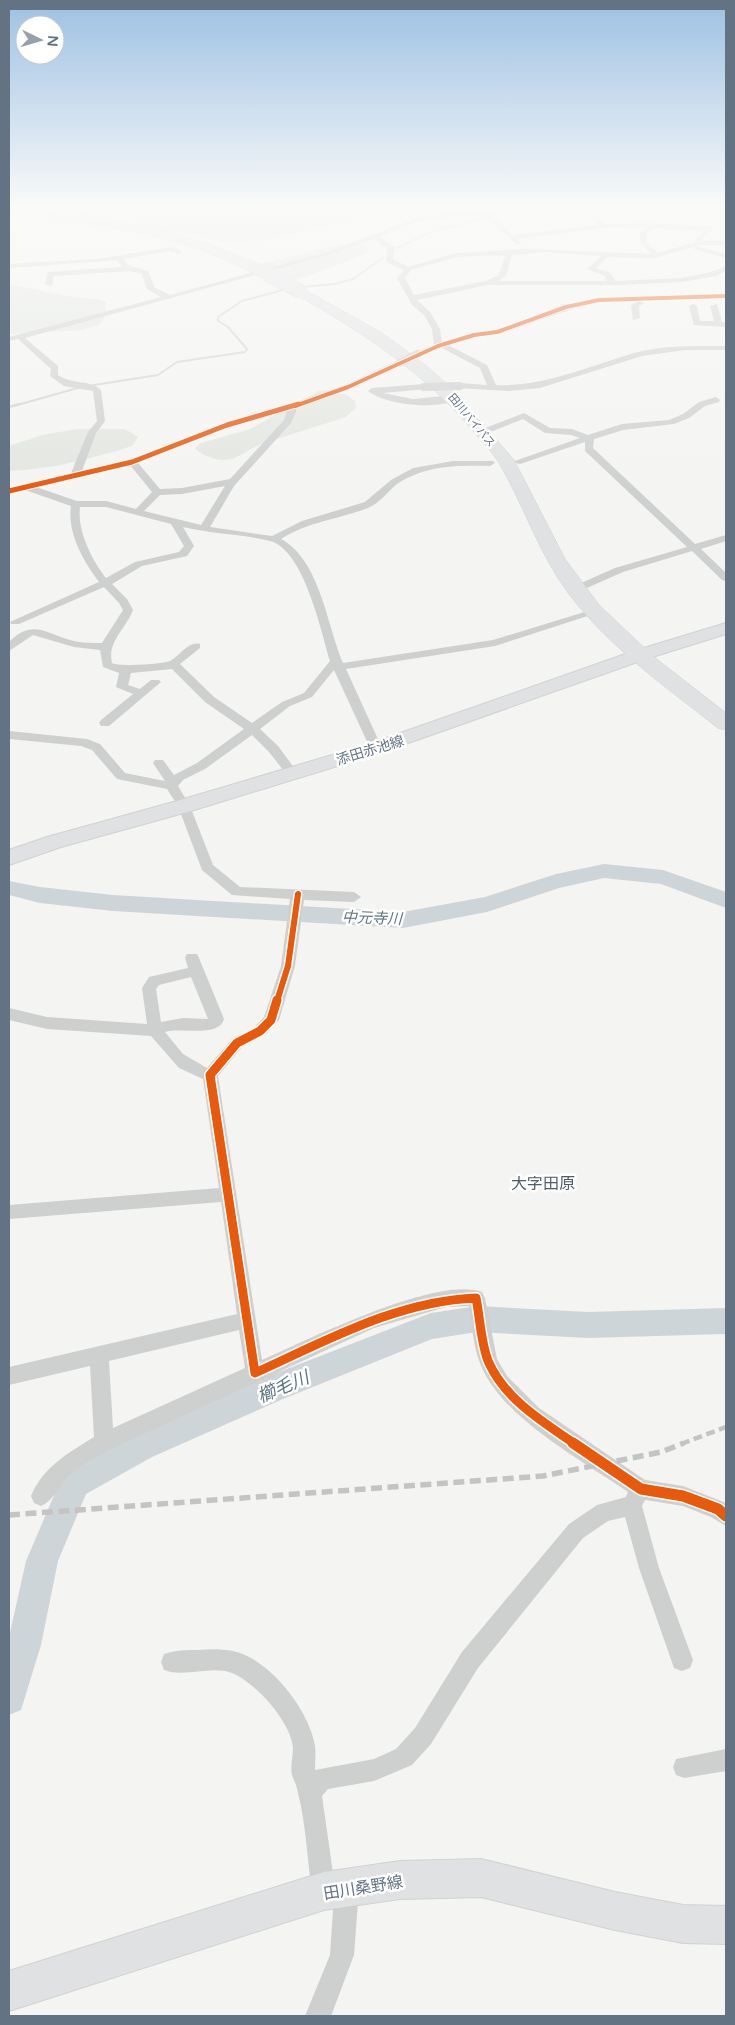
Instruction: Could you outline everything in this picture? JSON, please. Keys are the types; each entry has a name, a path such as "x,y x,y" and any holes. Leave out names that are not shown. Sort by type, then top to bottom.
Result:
{"highway":[{"name":"田川バイパス","path":"323,304 457,392 483,432 505,460 546,543 576,589 595,612 640,655 726,723"}],"main road":[{"name":"添田赤池線","path":"10,857 81,833 184,806 376,748 640,655 726,628"},
{"name":"田川桑野線","path":"9,1991 336,1889 400,1880 482,1878 615,1911 683,1924 726,1925"}],"street":[{"path":"9,339 21,338 146,304"},
{"path":"415,304 426,314 436,329 440,345"},
{"path":"9,492 132,462 227,425 291,407 348,387 440,345 474,335 497,332 566,307 583,304"},
{"path":"636,318 635,305 639,304"},
{"path":"649,304 726,306"},
{"path":"693,306 697,322 722,324 714,306"},
{"path":"21,338 55,368 54,376 60,381 70,387 88,386 97,390 102,408 101,421 92,432 75,476"},
{"path":"440,345 478,362 488,372 492,386"},
{"path":"372,391 384,398 416,403 457,392 492,386 509,388 540,385 641,354 685,348 726,348"},
{"path":"348,387 372,391 424,387 457,392"},
{"path":"517,462 537,453 590,439 622,427 671,422 686,416 702,404 716,400"},
{"path":"204,529 234,481 288,421 292,412 291,407"},
{"path":"483,432 524,416 548,432 572,432 590,439"},
{"path":"590,439 588,449 726,578"},
{"path":"132,462 157,492"},
{"path":"274,538 298,526 366,506 388,486 413,472 449,463 490,463"},
{"path":"138,512 157,492 182,491 234,481"},
{"path":"28,488 76,504 106,504 204,529 274,538 292,552 307,572 338,664 376,748"},
{"path":"76,504 73,513 76,527 94,565 105,583 121,598 128,610 123,626 108,640 105,648 107,665 112,669 126,669 156,664 172,665 178,668 205,695 251,728 281,758 292,773"},
{"path":"15,622 105,583 139,564 183,554 189,546 176,523"},
{"path":"576,589 619,570 726,538"},
{"path":"172,784 179,777 201,766 286,704 308,695 338,664 495,643 595,612"},
{"path":"9,648 25,634 34,632 46,633 67,643 105,648"},
{"path":"172,665 196,646"},
{"path":"126,669 122,687 141,693"},
{"path":"105,723 155,682"},
{"path":"9,735 84,742 96,747 121,776 172,784"},
{"path":"159,763 184,806 207,866 237,892 354,897"},
{"path":"255,1373 210,1075 237,1043 260,1031 271,1020 288,966 298,894"},
{"path":"9,1014 47,1023 155,1030 168,1024 180,1022 211,1025 215,1023 216,1019 194,964 154,981 149,988 155,1030 175,1056 192,1071 210,1075"},
{"path":"9,1212 228,1194"},
{"path":"41,1496 50,1482 66,1465 104,1442 371,1320 446,1299 476,1298 488,1361 500,1382 532,1415 636,1497 649,1568 682,1660"},
{"path":"9,1376 248,1320"},
{"path":"99,1355 104,1442"},
{"path":"310,1792 322,1778 374,1770 404,1757 423,1736 470,1660 576,1531 604,1512 636,1497 683,1496 718,1509 726,1516"},
{"path":"172,1662 212,1660 234,1662 256,1674 285,1704 298,1726 304,1747 303,1773 310,1792 336,1889 342,1955 318,2016"},
{"path":"684,1767 726,1760"}],"shaded area":[{"path":"9,304 106,304 104,318 99,325 81,330 9,334"},
{"path":"328,390 347,395 355,401 356,407 346,417 261,444 232,459 220,460 213,458 199,452 195,448 201,443 250,429 319,391"},
{"path":"77,429 125,429 138,437 132,446 102,455 56,466 9,471 9,446 42,435"}],"waterway":[{"path":"88,386 158,375 177,362 245,352 247,349 228,327 218,321 218,317 238,304"},
{"path":"14,406 81,387"},
{"path":"9,407 19,404"},
{"name":"中元寺川","path":"9,888 40,895 113,903 403,920 487,904 556,881 604,871 663,877 726,900"},
{"name":"櫛毛川","path":"9,1698 24,1645 42,1561 75,1483 141,1446 272,1389 431,1326 477,1319 588,1325 726,1321"}],"railway":[{"path":"681,1444 726,1427"},
{"path":"9,1515 543,1476 661,1452 684,1443"}],"cycle path":[{"path":"9,491 132,462 227,425 291,407 348,387 438,346 474,335 497,332 566,307 582,304"},
{"path":"298,894 288,966 271,1020 260,1031 237,1043 210,1075 255,1373 371,1320 446,1299 476,1298 488,1361 500,1382 532,1415 641,1489 683,1496 718,1509 726,1516"}],"district":[{"name":"大字田原","path":"543,1183"}]}
